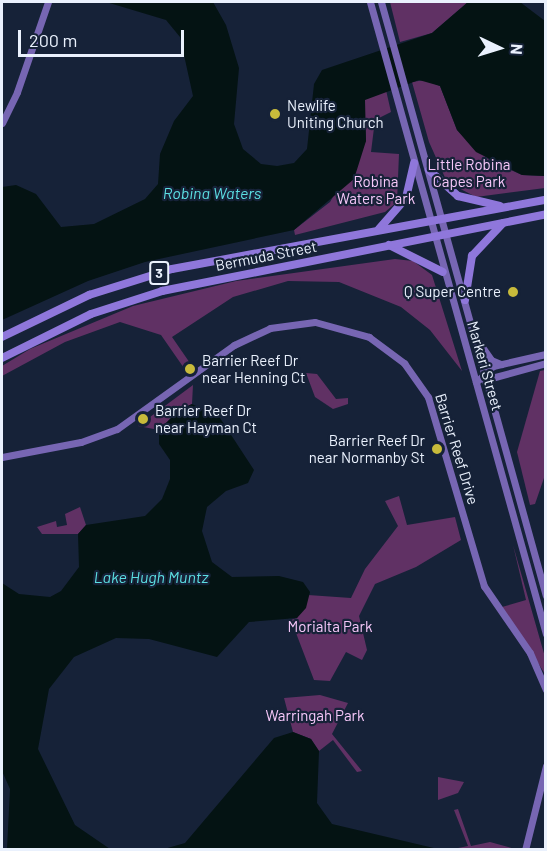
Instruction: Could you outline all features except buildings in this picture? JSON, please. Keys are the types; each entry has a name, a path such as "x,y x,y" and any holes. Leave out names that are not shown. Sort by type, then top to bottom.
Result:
{"main road":[{"path":"2,123 17,92 48,2"},
{"name":"Markeri Street","path":"370,2 398,96 433,237 546,634"},
{"name":"Markeri Street","path":"381,2 393,35 546,596"},
{"path":"379,229 406,198 414,163"},
{"path":"429,170 458,196 503,207"},
{"name":"Bermuda Street","path":"2,337 71,303 146,276 442,217 546,200"},
{"name":"Bermuda Street","path":"2,358 70,323 140,297 546,214"},
{"path":"465,300 472,256 503,223"},
{"path":"389,245 443,272"},
{"name":"Barrier Reef Drive","path":"2,457 81,442 117,429 234,345 270,328 315,322 369,337 404,363 428,397 483,586 530,653 546,690"},
{"path":"474,334 491,360 520,370"},
{"path":"476,382 505,363 546,354"},
{"path":"486,376 546,363"},
{"path":"525,849 546,766"}],"green space":[{"path":"390,2 468,2 432,33 400,42"},
{"name":"Little Robina Capes Park","path":"425,80 440,86 457,130 489,160 522,175 545,176 545,188 476,197 447,182 429,142 412,82"},
{"name":"Robina Waters Park","path":"386,90 391,112 379,118 374,128 371,152 399,154 397,202 385,212 295,235 294,230 330,202 366,141 364,100"},
{"path":"395,259 413,261 432,275 462,371 430,330 401,307 339,282 288,281 233,297 172,337 192,366 186,371 161,335 120,322 65,342 2,376 2,366 30,349 133,306 236,281"},
{"path":"545,370 545,475 535,504 530,505 517,452 540,371"},
{"path":"306,373 317,374 336,399 348,398 348,404 333,409 315,397"},
{"path":"193,385 192,404 179,410 159,430 138,426"},
{"name":"Morialta Park","path":"399,496 407,525 455,517 461,540 416,567 375,584 359,616 367,650 362,660 346,652 330,681 314,680 291,620 297,618 308,595 351,598 365,569 398,526 385,501"},
{"path":"80,507 86,525 78,534 42,534 37,527 56,521 57,527 67,525 65,514"},
{"path":"513,545 545,657 545,674 502,607 526,600"},
{"name":"Warringah Park","path":"320,695 348,703 332,734 362,771 357,772 333,740 319,751 311,739 293,732 284,698"},
{"path":"438,777 464,782 458,793 438,800"},
{"path":"458,809 471,846 490,842 515,849 453,849 468,846 454,810"}],"water":[{"name":"Robina Waters","path":"106,2 213,2 226,25 239,68 234,124 243,149 261,164 277,166 294,163 307,149 314,84 322,70 432,33 468,2 520,2 545,21 545,176 522,175 476,152 457,130 440,86 419,80 365,100 366,141 354,179 294,230 145,262 88,281 2,320 2,187 16,185 36,194 61,227 94,224 145,199 158,184 160,154 174,121 193,96 180,37 166,20"},
{"name":"Lake Hugh Muntz","path":"192,404 220,418 254,470 248,483 226,491 207,507 202,531 212,562 232,577 279,576 303,582 310,592 306,608 297,618 249,622 217,657 149,639 116,638 74,657 49,689 38,749 75,825 110,849 7,849 10,789 2,771 2,583 19,594 50,597 61,591 79,567 78,534 86,525 145,516 162,499 170,479 170,460 159,444 159,430 179,410"},
{"path":"293,732 311,739 319,751 317,803 332,824 438,849 164,849 185,843 274,738"}],"place":[{"name":"Newlife Uniting Church","path":"275,114"},
{"name":"Q Super Centre","path":"513,292"},
{"name":"Barrier Reef Dr near Henning Ct","path":"190,369"},
{"name":"Barrier Reef Dr near Hayman Ct","path":"143,419"},
{"name":"Barrier Reef Dr near Normanby St","path":"437,449"}]}
